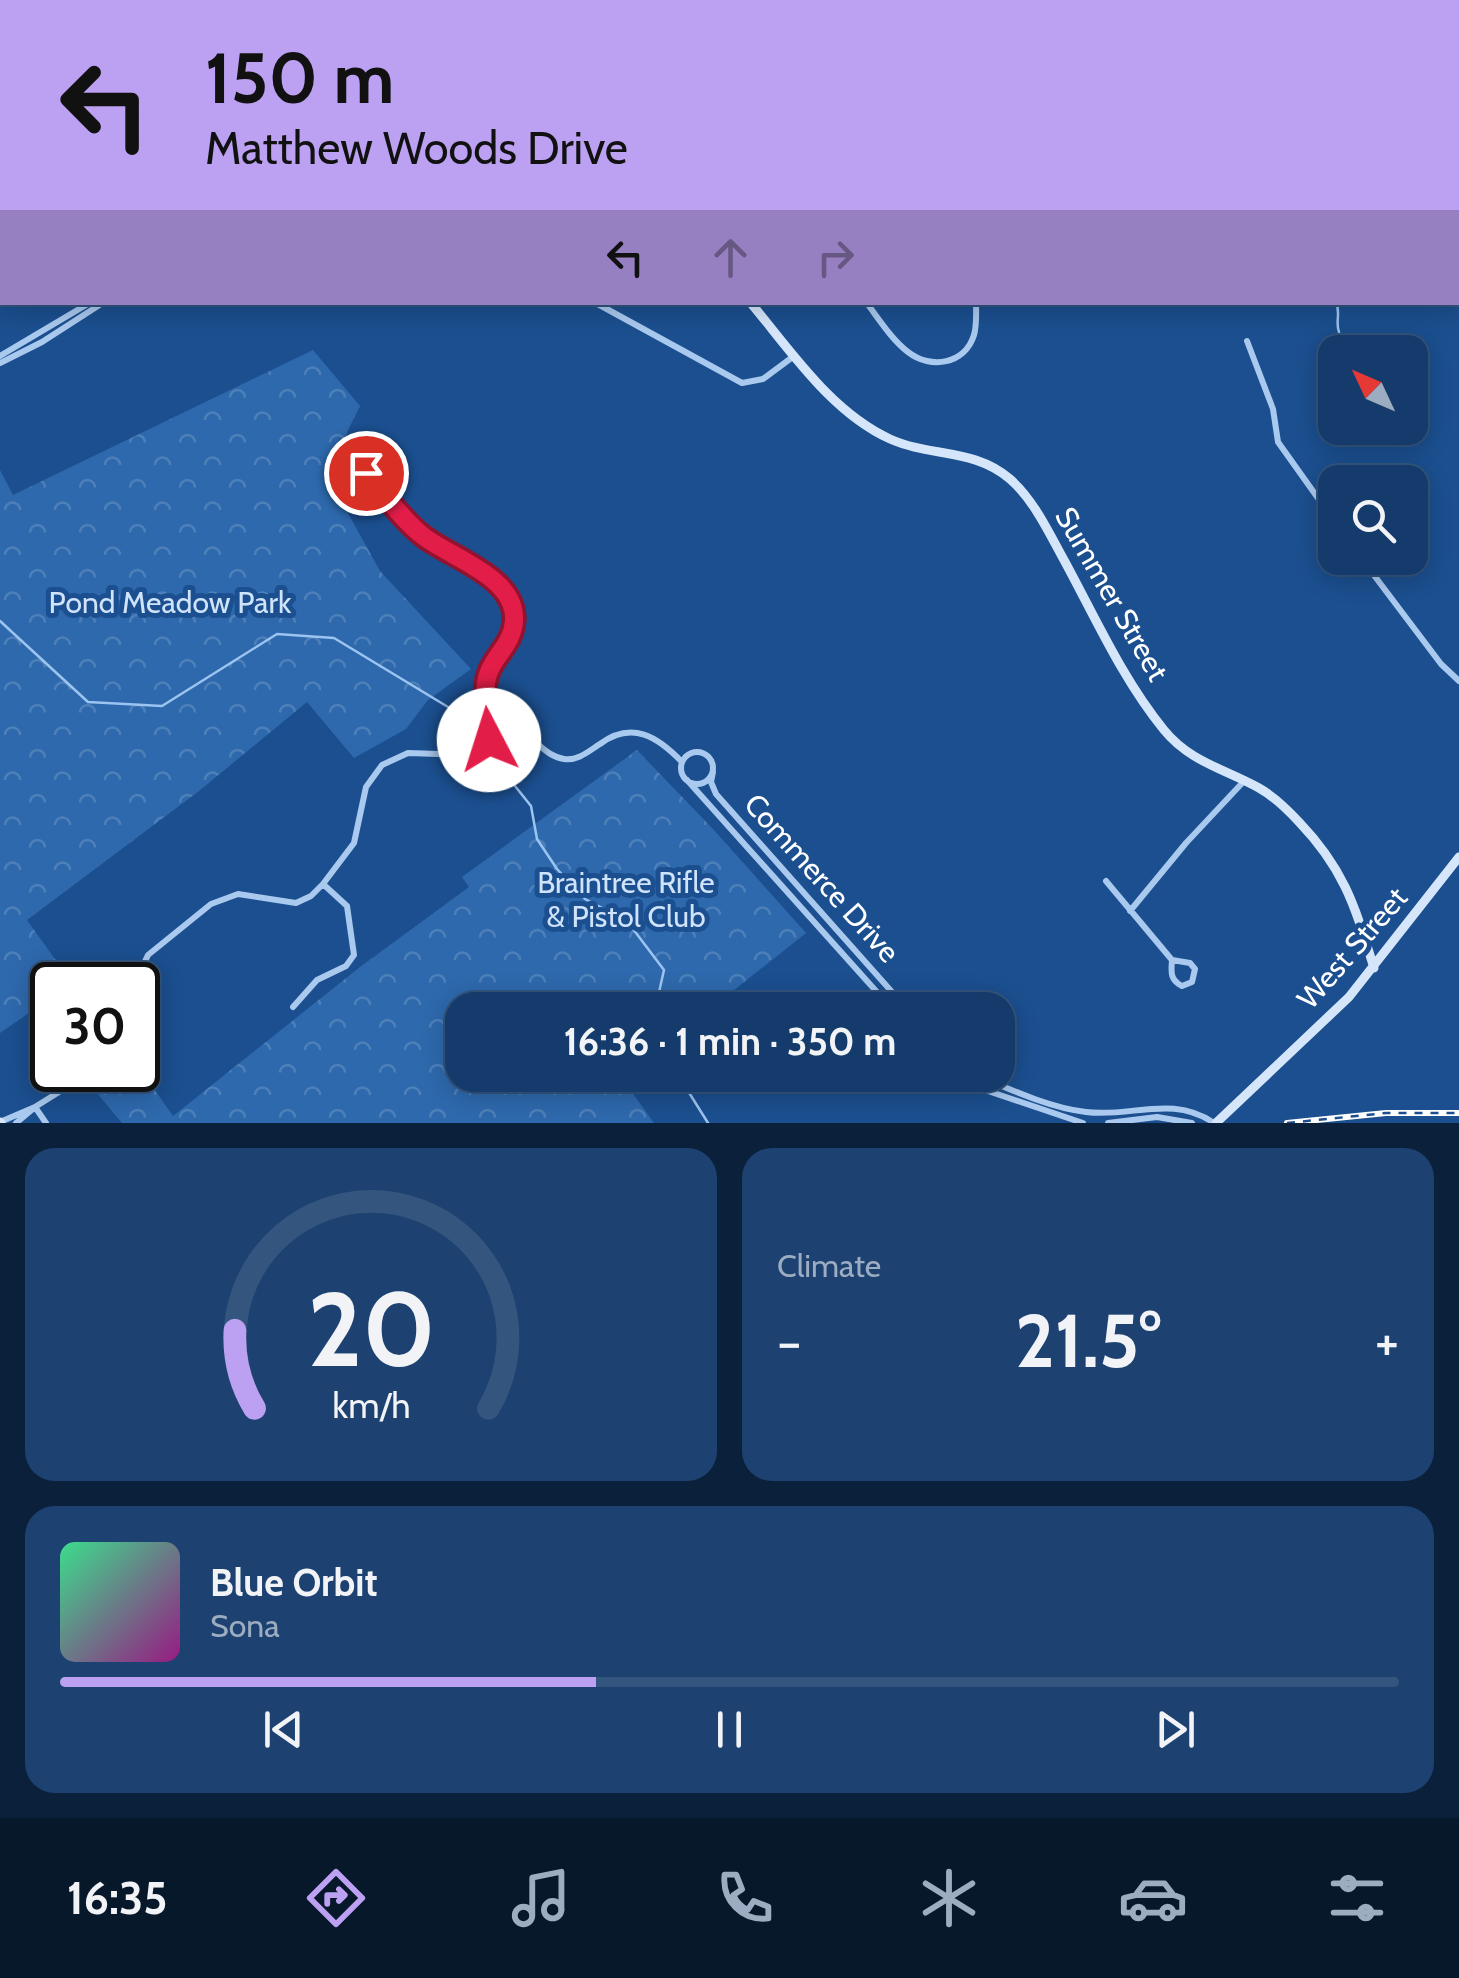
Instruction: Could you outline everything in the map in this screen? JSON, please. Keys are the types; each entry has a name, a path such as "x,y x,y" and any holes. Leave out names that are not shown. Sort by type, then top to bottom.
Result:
{"street":[{"path":"0,356 86,305"},
{"path":"0,364 99,305"},
{"path":"599,305 742,383 764,379 795,355"},
{"name":"Summer Street","path":"753,305 842,407 872,429 906,445 969,456 1009,478 1036,511 1164,730 1191,756 1245,780 1287,809 1338,869 1374,968"},
{"path":"869,305 904,349 930,363 952,360 969,346 976,323 976,305"},
{"path":"1247,342 1273,408 1278,442 1318,498"},
{"path":"366,473 420,534 492,580 512,602 512,634 491,666 485,685 493,736"},
{"path":"1375,575 1459,682"},
{"path":"145,962 151,951 215,901 242,894 296,903 311,896 354,843 365,791 378,768 394,758 408,754 469,754 493,736 512,732 526,734 556,756 568,759 583,756 614,736 640,732 657,738 682,762"},
{"path":"700,752 710,757 713,772 702,783 686,780 682,762 689,754 700,752"},
{"name":"Commerce Drive","path":"713,772 711,782 716,794 892,992"},
{"name":"Commerce Drive","path":"686,780 877,992"},
{"path":"1130,910 1245,780"},
{"name":"West Street","path":"1215,1123 1335,1012 1459,857"},
{"path":"1106,881 1172,960 1175,982 1182,986 1192,982 1195,969 1190,963 1172,960"},
{"path":"292,1007 317,980 346,966 354,955 347,906 324,884"},
{"path":"1015,1089 1079,1112 1157,1106 1190,1111 1215,1123"},
{"path":"0,1122 58,1092"},
{"path":"994,1092 1084,1123"},
{"path":"1005,1097 1007,1092"},
{"path":"16,1123 35,1106"},
{"path":"35,1106 46,1123"},
{"path":"1157,1106 1157,1117"},
{"path":"1138,1108 1139,1119"},
{"path":"1108,1123 1157,1117 1187,1122"}],"green space":[{"name":"Pond Meadow Park","path":"313,350 360,406 339,463 339,497 380,571 471,669 428,700 406,729 354,758 307,702 199,791 27,920 57,962 30,962 30,1012 0,1033 0,470 13,495"},
{"name":"Braintree Rifle & Pistol Club","path":"637,750 806,933 732,992 445,992 445,1092 632,1092 654,1123 122,1123 96,1092 156,1092 173,1116 360,967 469,887 462,877"}],"waterway":[{"path":"1337,305 1339,332"},
{"path":"0,621 88,702 162,706 277,634 334,638 453,710 479,742"},
{"path":"491,756 531,806 537,839 557,869 585,899 627,921 664,970 659,992"},
{"path":"689,1092 708,1123"}],"railway":[{"path":"1287,1123 1386,1113 1459,1113"}],"route":[{"path":"366,473 420,534 492,580 512,602 512,634 491,666 484,690 493,736 489,740"}]}
